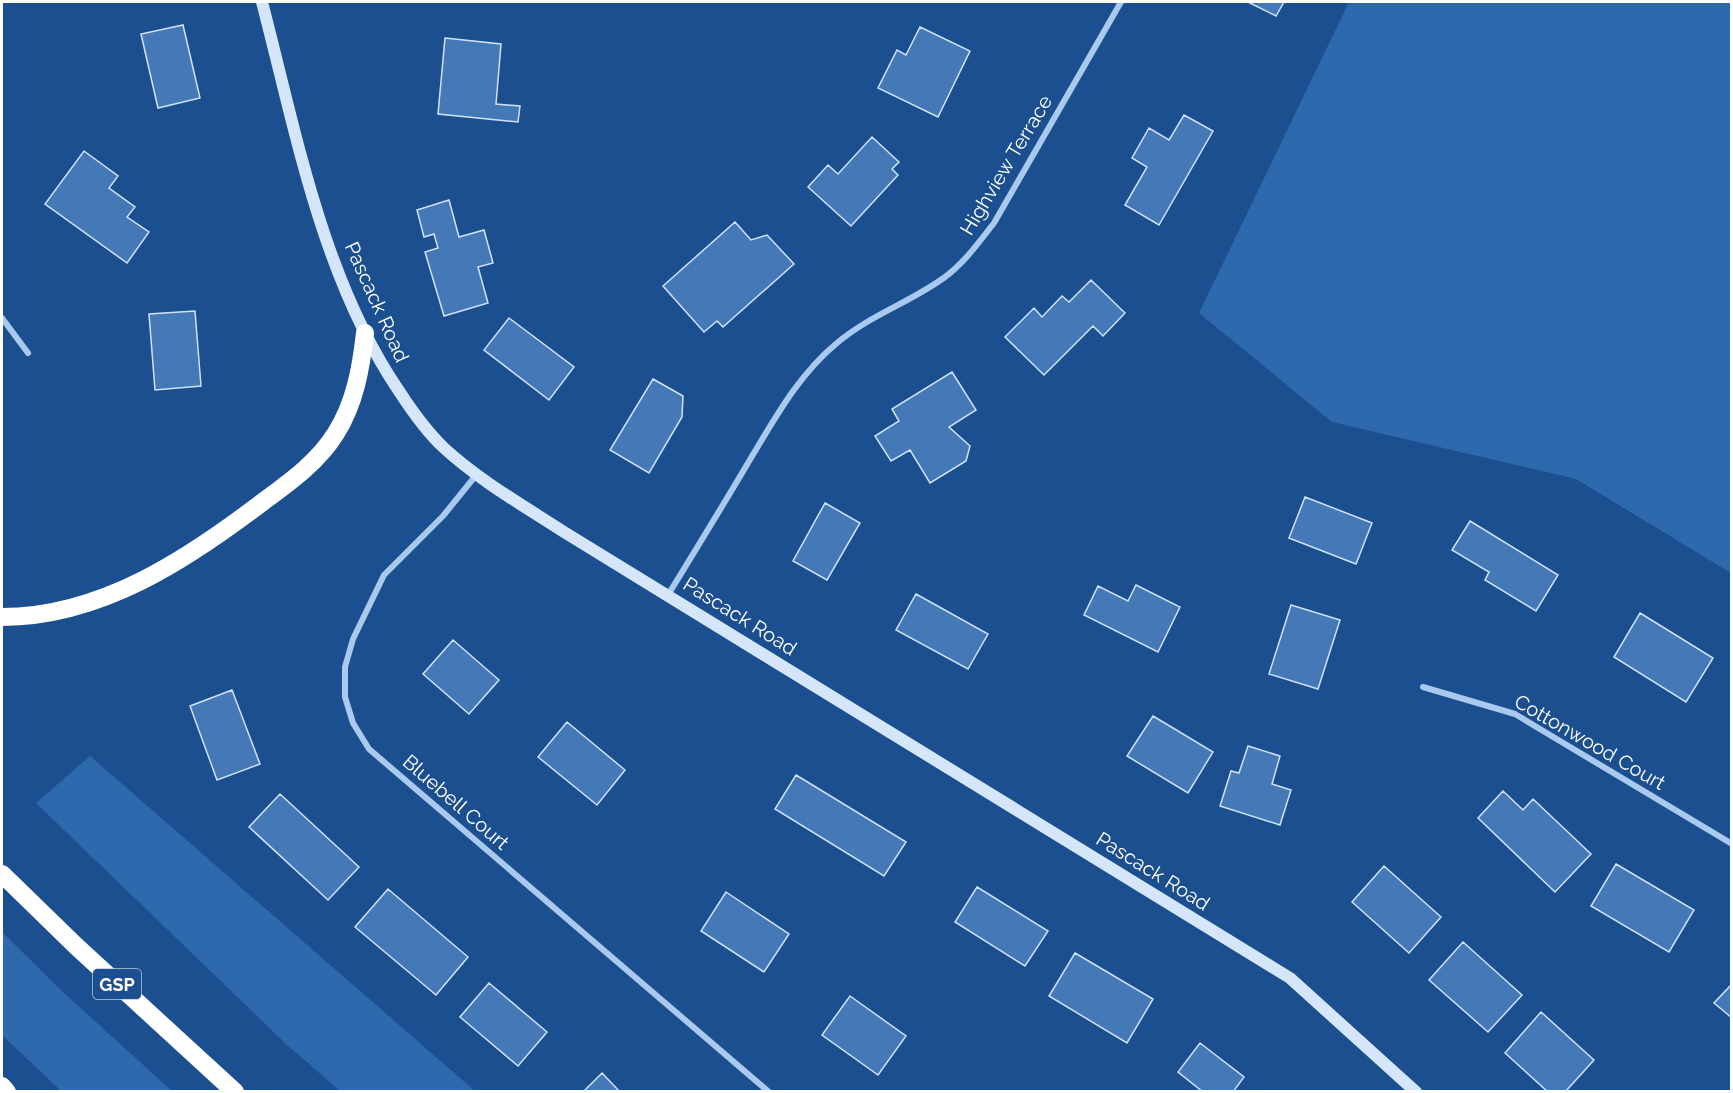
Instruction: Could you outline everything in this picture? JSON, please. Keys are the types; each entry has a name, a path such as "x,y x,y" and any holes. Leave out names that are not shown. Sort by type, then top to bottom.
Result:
{"highway":[{"path":"2,617 49,612 94,601 132,587 208,541 292,480 319,455 335,435 346,415 362,363 365,333"},
{"name":"GSP","path":"2,874 76,946 235,1092"},
{"path":"2,1086 7,1092"}],"street":[{"name":"Pascack Road","path":"262,2 305,170 336,266 365,333 387,375 415,415 444,448 477,474 564,532 1290,978 1416,1092"},
{"name":"Highview Terrace","path":"668,595 786,401 809,369 868,320 919,294 947,276 974,250 994,223 1121,2"},
{"path":"2,318 28,353"},
{"name":"Bluebell Court","path":"477,474 443,516 384,574 353,639 345,667 345,697 353,723 369,749 769,1092"},
{"name":"Cottonwood Court","path":"1423,687 1515,714 1731,844"}],"shaded area":[{"path":"1349,2 1731,2 1731,573 1576,479 1332,422 1199,313"},
{"path":"90,756 475,1091 340,1091 286,1044 36,803"},
{"path":"2,932 64,993 172,1091 61,1091 2,1035"}],"building":[{"path":"1248,2 1284,2 1276,16"},
{"path":"183,25 200,98 158,108 141,34"},
{"path":"920,27 970,51 938,117 878,88 897,50 906,55"},
{"path":"445,38 501,44 496,104 520,106 518,122 438,114"},
{"path":"1184,115 1213,131 1159,225 1125,205 1147,167 1132,158 1149,128 1169,140"},
{"path":"872,137 899,162 892,169 898,175 851,226 808,187 828,165 838,174"},
{"path":"84,151 118,176 109,188 135,207 127,217 149,232 127,263 45,204"},
{"path":"449,200 459,237 484,230 493,263 478,267 488,303 444,316 425,252 438,248 434,234 424,237 417,210"},
{"path":"735,222 751,240 767,235 794,264 723,327 717,321 704,332 663,286"},
{"path":"1091,280 1125,313 1103,336 1093,326 1044,375 1005,337 1034,308 1042,317 1062,296 1069,302"},
{"path":"195,311 201,386 155,390 149,314"},
{"path":"509,318 574,367 549,400 484,350"},
{"path":"952,372 976,410 949,427 970,446 966,461 930,483 910,450 891,461 875,436 899,421 892,409"},
{"path":"653,379 683,396 682,417 649,473 610,450"},
{"path":"1305,497 1372,523 1356,564 1289,538"},
{"path":"825,503 860,523 827,580 793,561"},
{"path":"1470,521 1558,575 1536,611 1485,580 1489,572 1452,550"},
{"path":"1136,585 1180,607 1158,652 1084,615 1098,586 1128,601"},
{"path":"916,594 988,634 968,669 896,630"},
{"path":"1291,605 1340,620 1318,689 1269,674"},
{"path":"1640,613 1713,658 1686,702 1614,657"},
{"path":"453,640 499,680 469,714 423,674"},
{"path":"232,690 260,764 217,780 190,706"},
{"path":"1153,716 1213,752 1188,793 1127,756"},
{"path":"567,722 625,770 597,805 538,757"},
{"path":"1248,746 1280,756 1272,784 1291,790 1280,825 1220,806 1231,771 1239,773"},
{"path":"796,775 906,842 884,876 775,809"},
{"path":"1503,791 1523,810 1533,799 1591,854 1555,892 1478,818"},
{"path":"280,794 359,867 328,900 249,827"},
{"path":"1616,864 1694,910 1669,952 1591,906"},
{"path":"1384,866 1441,917 1409,953 1352,902"},
{"path":"977,887 1048,931 1025,966 955,922"},
{"path":"388,889 468,957 436,995 355,927"},
{"path":"726,892 789,934 764,972 701,931"},
{"path":"1463,942 1522,995 1488,1032 1429,980"},
{"path":"1075,953 1153,999 1127,1043 1049,996"},
{"path":"489,983 547,1032 518,1066 460,1017"},
{"path":"1732,984 1732,1018 1714,1003"},
{"path":"850,996 906,1036 878,1075 822,1035"},
{"path":"1541,1012 1594,1060 1565,1092 1548,1092 1505,1053"},
{"path":"1200,1043 1244,1077 1233,1092 1203,1092 1178,1072"},
{"path":"602,1073 620,1092 583,1092"}]}
